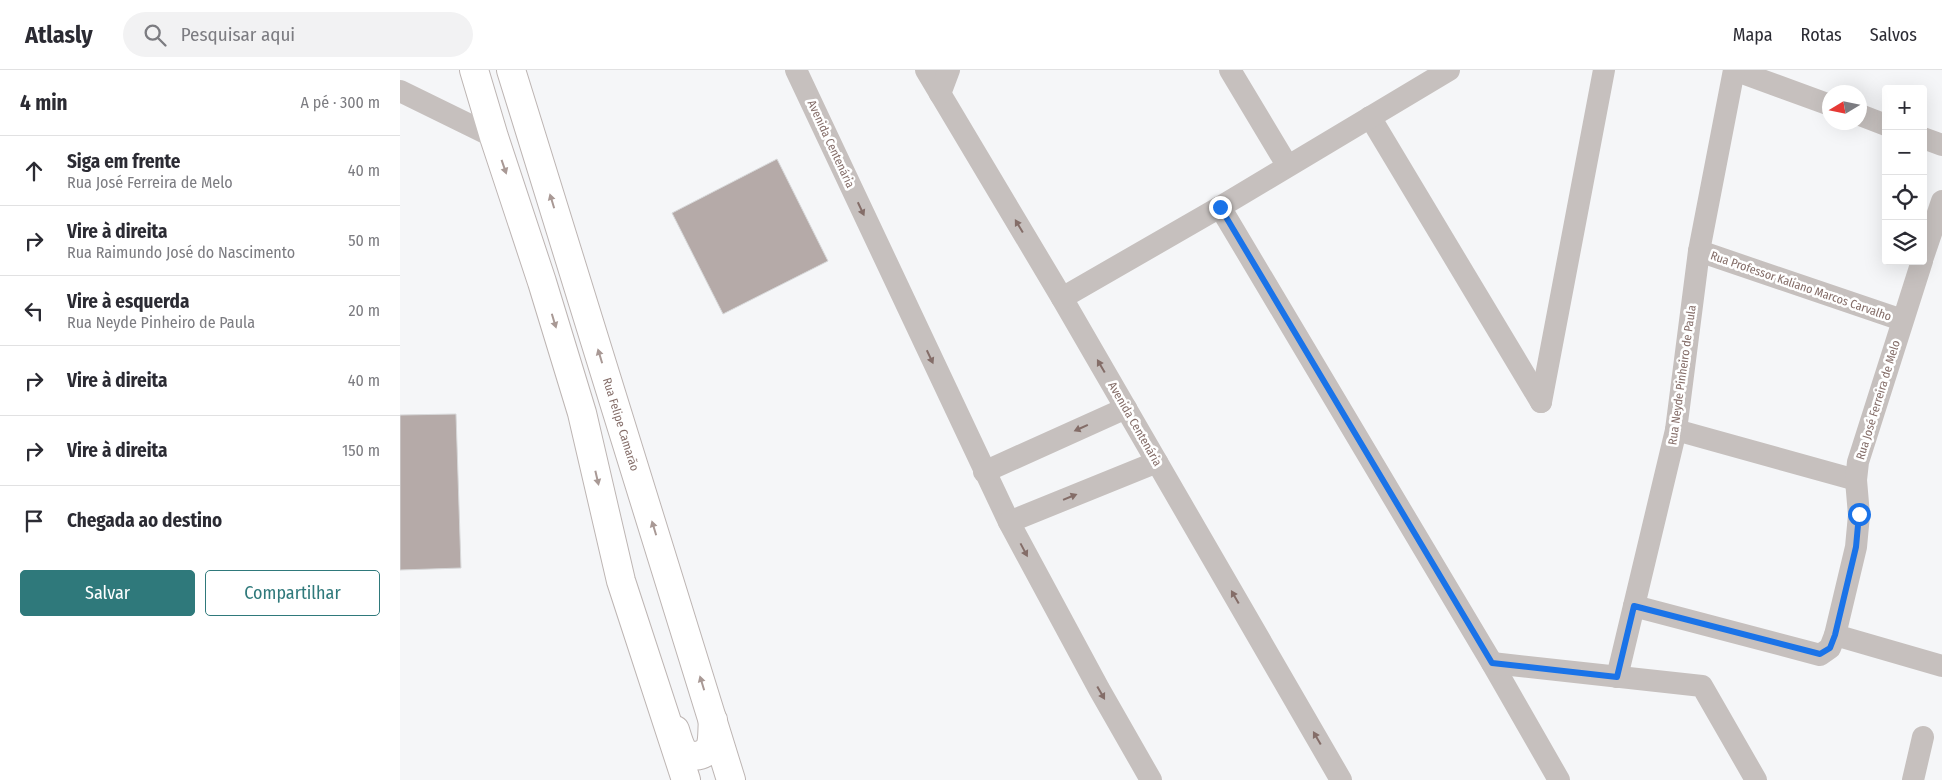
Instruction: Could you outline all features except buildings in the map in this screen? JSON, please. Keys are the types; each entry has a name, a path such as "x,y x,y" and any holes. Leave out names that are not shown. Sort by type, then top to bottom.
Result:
{"main road":[{"path":"474,70 582,413 621,581 686,780"},
{"name":"Rua Felipe Camarão","path":"511,70 732,780"},
{"path":"621,581 638,614 682,749 686,754 699,756 709,749 713,719"}],"street":[{"name":"Avenida Centenária","path":"796,70 984,472 1099,690 1151,780"},
{"name":"Avenida Centenária","path":"926,70 1062,298 1341,780"},
{"path":"940,94 949,70"},
{"path":"1230,70 1287,165"},
{"path":"1062,298 1220,207 1287,165 1449,70"},
{"path":"1370,117 1540,402 1604,70"},
{"path":"1734,70 1822,102"},
{"name":"Rua Neyde Pinheiro de Paula","path":"1617,677 1676,430 1699,251 1734,70"},
{"path":"400,91 494,138"},
{"path":"1867,118 1882,124"},
{"path":"1927,139 1942,145"},
{"path":"1927,245 1942,201"},
{"path":"1220,207 1492,663 1559,780"},
{"name":"Rua Professor Kaliano Marcos Carvalho","path":"1699,251 1902,320"},
{"name":"Rua José Ferreira de Melo","path":"1634,606 1820,654 1830,648 1835,635 1856,547 1859,514 1856,480 1858,462 1921,265"},
{"path":"984,472 1126,408"},
{"path":"1676,430 1856,480"},
{"path":"1009,522 1157,462"},
{"path":"1835,635 1942,666"},
{"path":"1492,663 1702,686 1756,780"},
{"path":"1913,780 1923,737"}],"route":[{"path":"1220,207 1492,663 1617,677 1634,606 1820,654 1830,648 1835,635 1856,547 1859,514"}]}
